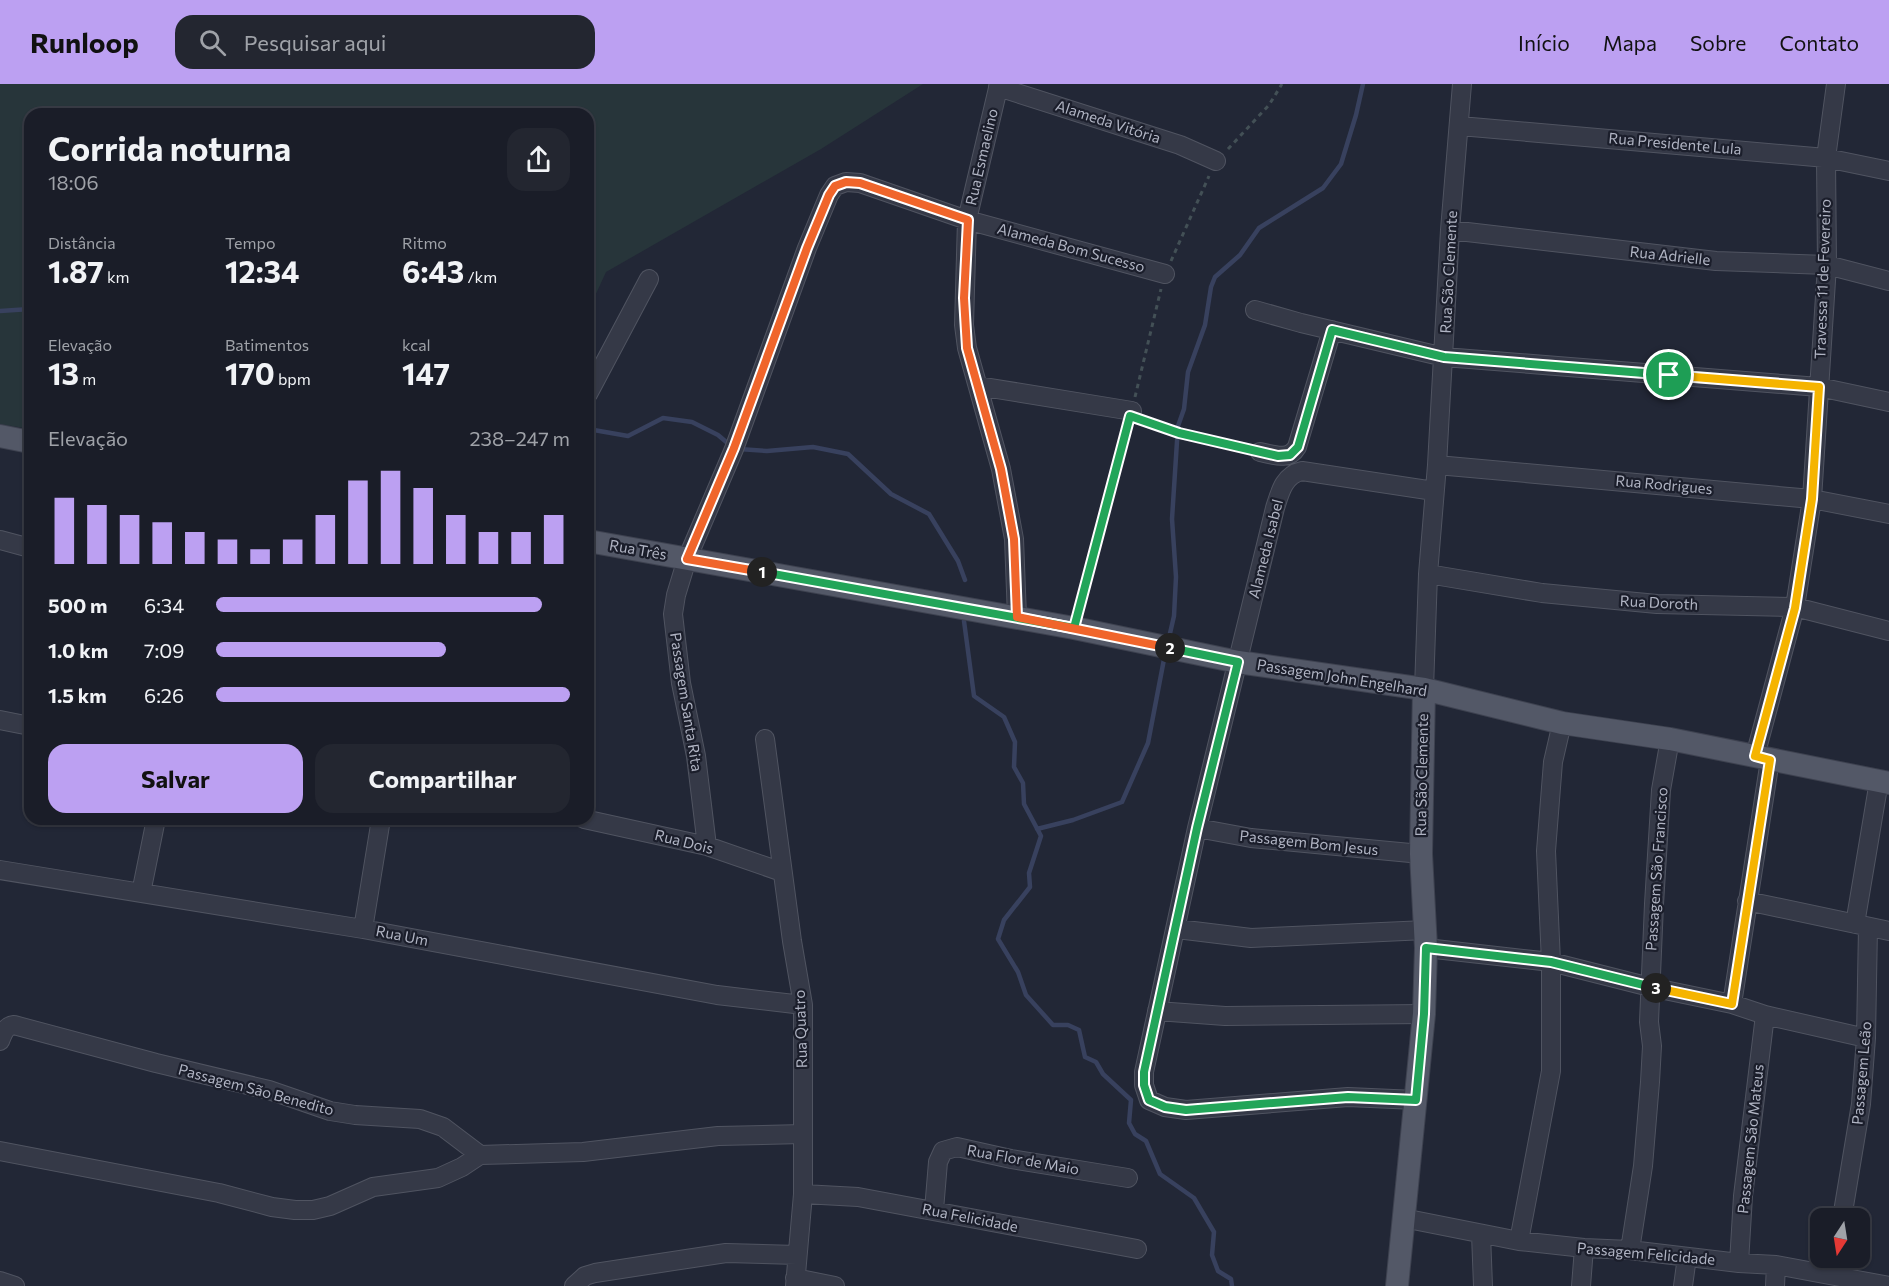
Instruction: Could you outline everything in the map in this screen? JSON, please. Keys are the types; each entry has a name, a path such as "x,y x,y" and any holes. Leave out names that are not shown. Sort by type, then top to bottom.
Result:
{"main road":[{"path":"0,436 24,441"},
{"name":"Rua Três","path":"594,542 687,559"},
{"name":"Passagem John Engelhard","path":"687,559 1017,617 1238,662 1424,689 1562,723 1670,739 1884,782"},
{"name":"Rua São Clemente","path":"1397,1286 1424,1014 1426,939 1421,854 1424,689"}],"street":[{"name":"Rua São Clemente","path":"1424,689 1428,574 1444,357 1450,230 1462,84"},
{"name":"Travessa 11 de Fevereiro","path":"1762,758 1795,608 1812,499 1827,265 1826,158 1836,84"},
{"name":"Alameda Vitória","path":"999,85 1180,145 1216,161"},
{"name":"Rua Esmaelino","path":"999,85 968,220 964,325 967,348 1001,469 1014,539 1017,617"},
{"name":"Rua Presidente Lula","path":"1460,126 1826,158 1889,171"},
{"name":"Alameda Bom Sucesso","path":"807,248 835,186 846,182 860,183 968,220 1165,274"},
{"name":"Rua Adrielle","path":"1450,230 1716,261 1827,265 1889,280"},
{"name":"Passagem Santa Rita","path":"706,846 696,756 681,683 673,614 676,595 687,559 734,448 807,248"},
{"path":"594,383 649,279"},
{"path":"1256,310 1444,357 1819,387 1889,402"},
{"path":"1260,452 1285,456 1294,452 1298,447 1332,330"},
{"path":"978,386 1131,413"},
{"name":"Rua Rodrigues","path":"1437,465 1812,499 1889,514"},
{"name":"Alameda Isabel","path":"1416,1100 1348,1097 1196,1109 1165,1107 1149,1100 1144,1085 1144,1072 1177,929 1197,828 1283,483 1294,473 1302,471 1434,491"},
{"path":"0,540 24,546"},
{"name":"Rua Doroth","path":"1428,574 1542,593 1657,604 1795,608 1889,631"},
{"path":"0,720 24,725"},
{"path":"1519,1241 1549,1090 1552,1050 1551,962 1546,851 1553,762 1562,723"},
{"name":"Rua Quatro","path":"765,739 782,872 803,1005 803,1194 795,1282"},
{"name":"Passagem São Francisco","path":"1630,1250 1643,1166 1650,1082 1652,1046 1649,1022 1650,987 1661,790 1670,739"},
{"path":"1732,1004 1747,901 1762,758"},
{"name":"Passagem Leão","path":"1844,1208 1861,1104 1866,1038 1861,925 1884,782"},
{"name":"Rua Dois","path":"594,821 706,846 782,872"},
{"path":"141,893 155,825"},
{"path":"363,929 380,825"},
{"name":"Passagem Bom Jesus","path":"1197,828 1251,838 1421,854"},
{"name":"Rua Um","path":"0,870 363,929 717,996 803,1005"},
{"path":"1747,901 1889,930"},
{"path":"1177,929 1251,938 1426,939 1551,962 1866,1038"},
{"path":"1157,1011 1225,1016 1424,1014"},
{"name":"Passagem São Mateus","path":"1738,1263 1743,1196 1766,1015"},
{"name":"Passagem São Benedito","path":"0,1041 5,1030 14,1025 269,1090 330,1111 420,1119 443,1127 480,1155"},
{"path":"0,1151 219,1193 272,1207 313,1210 330,1206 373,1187 438,1178 462,1167 480,1155 583,1152 718,1136 803,1134"},
{"name":"Rua Flor de Maio","path":"934,1210 938,1162 944,1151 950,1148 957,1147 1011,1159 1128,1178"},
{"name":"Rua Felicidade","path":"803,1194 858,1197 1137,1249"},
{"name":"Passagem Felicidade","path":"1403,1218 1519,1241 1776,1265 1879,1285"},
{"path":"1481,1234 1482,1286"},
{"path":"1581,1286 1584,1248"},
{"path":"574,1286 585,1276 595,1273 726,1253 797,1255"},
{"path":"1683,1286 1687,1257"},
{"path":"1775,1286 1776,1265"},
{"path":"1837,1276 1838,1268"},
{"path":"0,1281 15,1286"},
{"path":"795,1282 834,1286"}],"path":[{"path":"1074,628 1165,274 1216,161 1269,105 1282,84"},
{"path":"1131,413 1179,433 1260,452"}],"shaded area":[{"path":"0,84 923,84 821,149 606,272 594,298 594,108 24,108 24,428 0,424"}],"waterway":[{"path":"1168,642 1174,616 1176,577 1172,519 1178,426 1184,409 1188,372 1205,325 1211,287 1215,277 1240,255 1259,228 1323,188 1341,164 1363,84"},
{"path":"0,311 24,309"},
{"path":"594,430 628,436 663,418 692,422 718,435 731,446"},
{"path":"739,449 767,451 813,447 848,454 891,494 929,514 958,561 965,580"},
{"path":"964,621 974,696 1004,717 1015,742 1014,767 1023,783 1024,804 1041,836 1029,873 1030,887 1004,920 998,939 1018,972 1026,995 1053,1025 1068,1025 1079,1030 1085,1057 1096,1062 1103,1074 1131,1100 1129,1123 1135,1134 1146,1141 1160,1174 1194,1198 1214,1232 1212,1255 1218,1271 1231,1279 1232,1286"},
{"path":"1037,829 1073,820 1122,802 1148,743 1165,654"}],"route":[{"path":"1669,375 1444,357 1332,330 1298,447 1290,455 1278,456 1179,433 1130,416 1074,628 687,559 734,448 807,248 835,186 846,182 860,183 968,220 964,325 967,348 1001,469 1014,539 1017,617 1074,628 1238,662 1197,828 1177,929 1144,1072 1145,1094 1155,1104 1186,1110 1348,1097 1416,1100 1424,1014 1426,948 1551,962 1650,987 1732,1004 1770,760 1755,756 1795,608 1812,499 1819,387 1669,375"}]}
